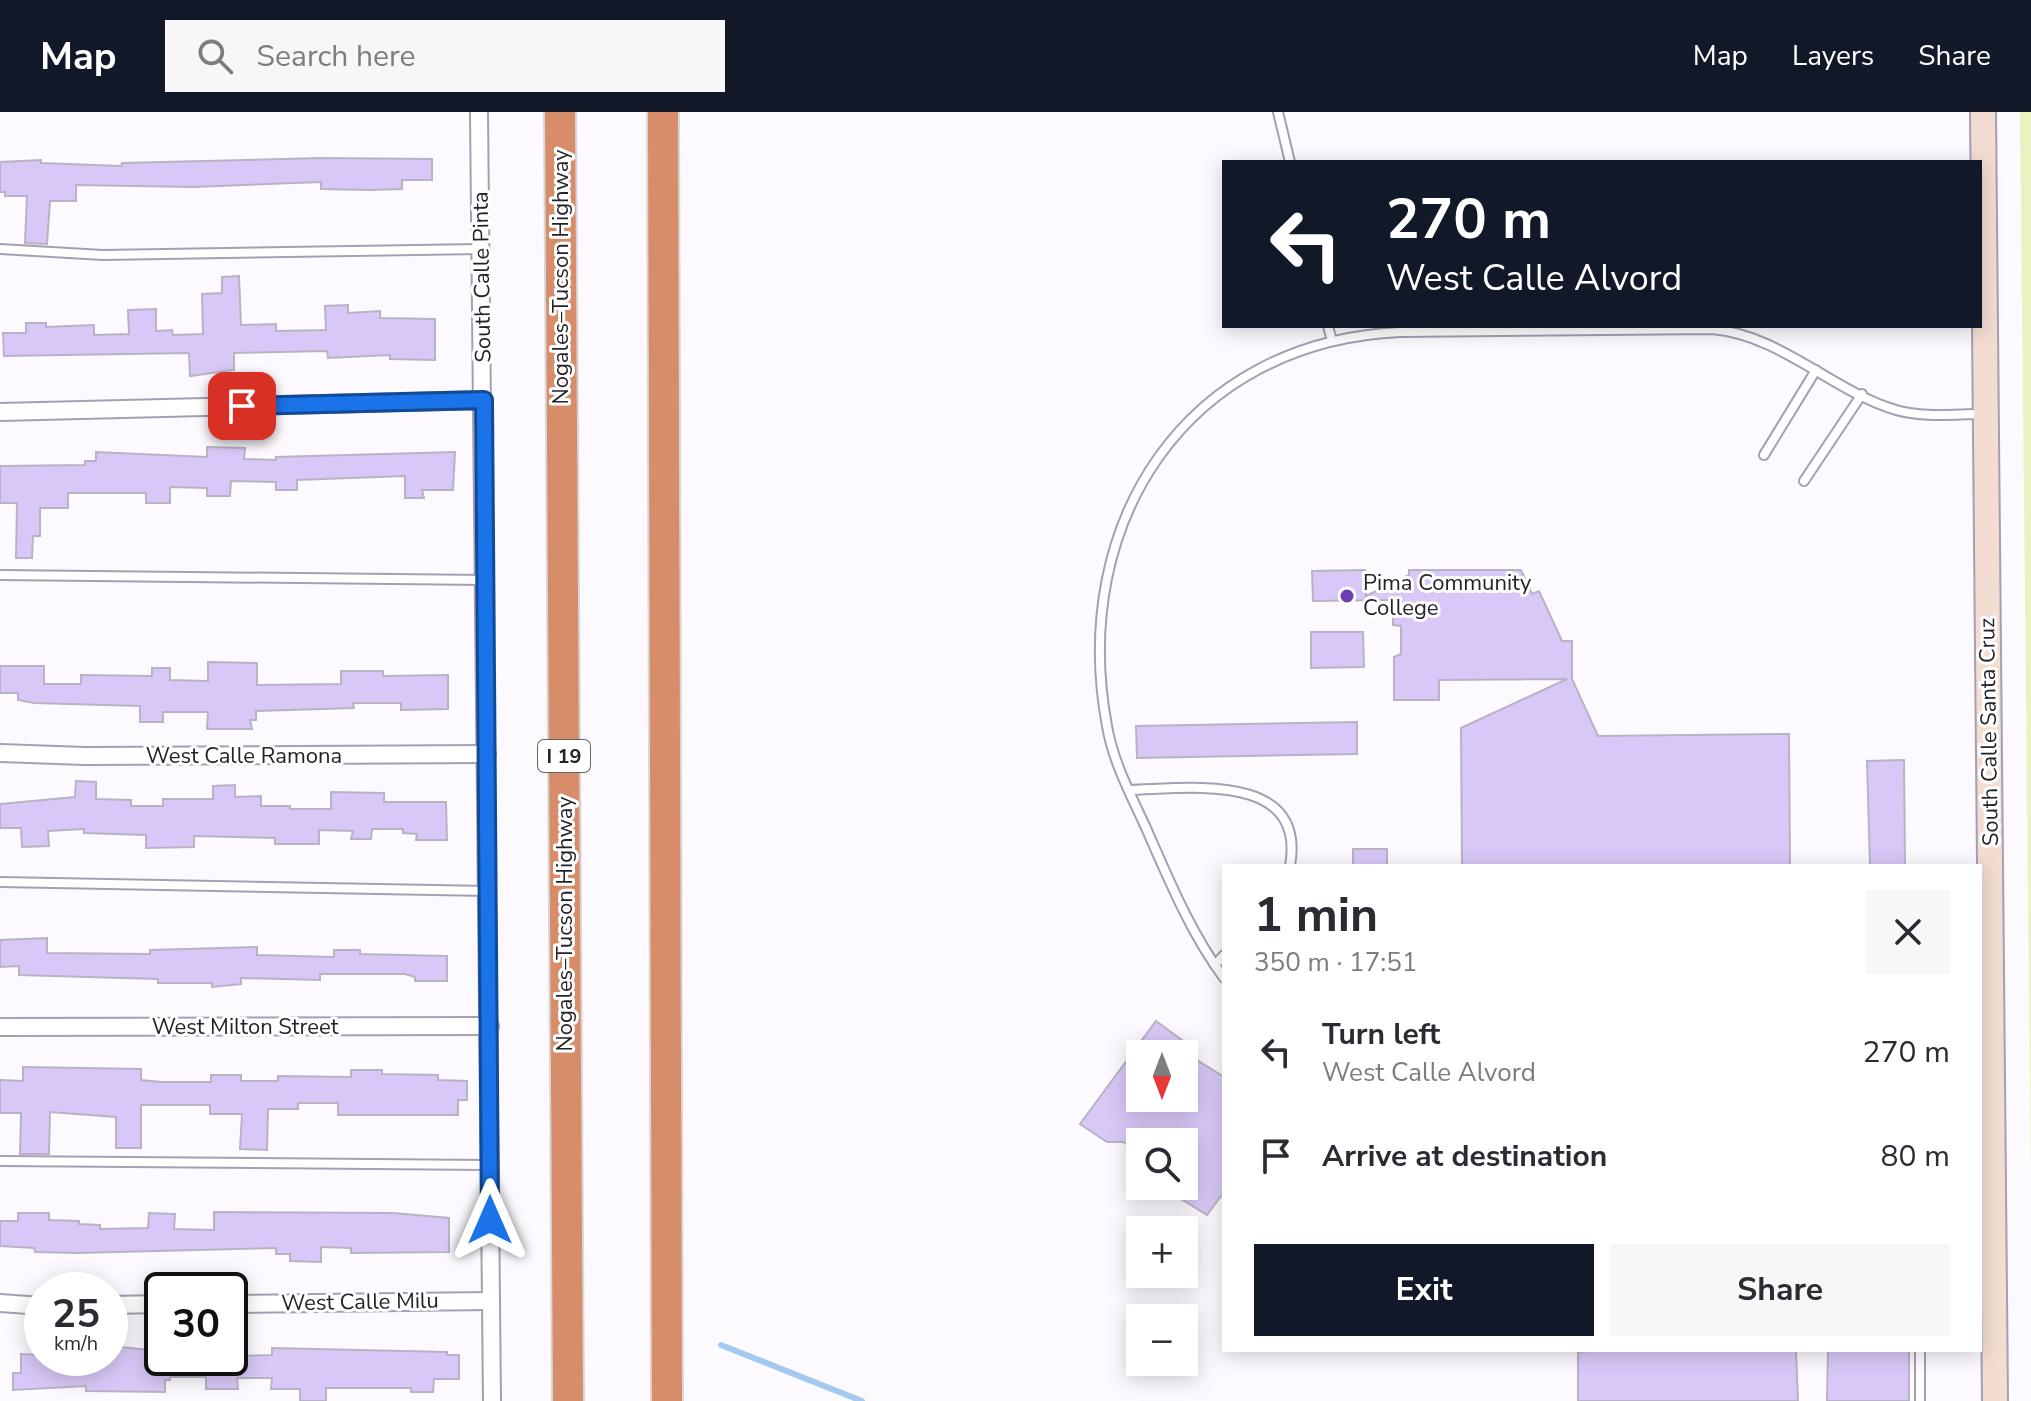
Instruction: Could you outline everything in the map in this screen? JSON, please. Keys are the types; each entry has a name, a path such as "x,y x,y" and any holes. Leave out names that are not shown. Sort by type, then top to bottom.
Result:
{"highway":[{"name":"Nogales–Tucson Highway","path":"560,112 568,1401"},
{"path":"663,112 667,1401"}],"street":[{"name":"South Calle Pinta","path":"479,112 492,1401"},
{"name":"South Calle Santa Cruz","path":"1983,112 1987,414 1987,1272 1995,1401"},
{"path":"0,412 484,400"},
{"name":"West Calle Ramona","path":"0,753 85,756 487,754"},
{"name":"West Milton Street","path":"0,1027 490,1026"},
{"name":"West Calle Milu","path":"248,1304 489,1301"},
{"path":"0,1303 24,1305"}],"lane":[{"path":"1278,112 1290,160"},
{"path":"0,249 103,255 482,249"},
{"path":"1329,328 1332,341"},
{"path":"1222,975 1189,924 1129,790 1107,729 1101,635 1107,576 1132,498 1161,450 1215,396 1271,361 1332,341 1400,332 1712,329 1741,334 1862,394 1910,413 1987,414"},
{"path":"1764,455 1816,370"},
{"path":"1804,481 1862,394"},
{"path":"0,575 486,580"},
{"path":"1129,790 1226,788 1262,799 1277,811 1286,826 1291,843 1290,864"},
{"path":"0,882 489,891"},
{"path":"1215,965 1222,957"},
{"path":"0,1161 490,1165"},
{"path":"1920,1352 1920,1401"}],"green space":[{"path":"2020,112 2031,112 2031,1182"}],"building":[{"path":"321,158 432,159 432,180 402,180 402,189 370,190 321,189 321,182 193,187 76,185 76,201 50,201 47,244 25,243 27,196 5,196 5,192 0,192 0,162 41,160 41,163 121,166 122,163"},
{"path":"239,276 241,325 276,324 276,331 326,330 325,306 348,305 348,313 380,311 380,318 435,319 435,360 390,359 390,355 328,358 327,351 234,353 234,370 190,376 189,353 4,356 3,333 26,333 26,323 46,323 46,327 94,325 94,335 129,334 128,310 156,309 156,331 172,330 173,335 203,334 202,294 222,293 222,277"},
{"path":"207,447 245,448 244,459 276,460 276,457 455,452 453,490 422,490 424,498 405,498 405,476 297,480 297,490 276,490 276,482 231,481 230,496 207,496 207,488 170,487 170,503 146,503 146,493 68,493 68,508 40,508 40,536 33,536 32,558 16,558 17,503 0,503 0,466 85,465 85,461 96,461 96,452 207,457"},
{"path":"1365,570 1366,596 1409,575 1409,570 1521,570 1532,594 1539,591 1562,641 1572,641 1572,679 1598,736 1789,734 1790,864 1462,864 1461,728 1567,679 1439,680 1439,700 1394,700 1394,657 1401,654 1401,626 1393,625 1393,600 1313,601 1312,571"},
{"path":"1311,632 1363,632 1364,667 1311,668"},
{"path":"208,662 257,663 257,685 341,684 341,671 383,671 383,676 448,675 448,709 401,710 401,703 353,703 354,708 256,711 256,720 250,720 252,729 207,729 208,712 163,712 163,722 140,722 140,706 34,703 18,700 18,693 0,693 0,666 44,666 44,684 81,684 81,675 152,676 152,668 170,668 170,680 208,681"},
{"path":"1357,722 1357,754 1137,758 1136,726"},
{"path":"1904,760 1905,864 1870,864 1867,761"},
{"path":"76,781 96,782 96,799 131,800 131,806 163,806 163,799 213,799 213,786 235,785 235,797 261,796 261,806 290,806 290,809 331,809 331,792 384,793 384,802 446,802 447,840 416,840 417,834 403,833 403,829 372,829 371,839 351,839 353,831 319,830 319,844 275,844 275,838 194,836 194,847 146,848 146,835 84,833 84,829 48,831 49,846 22,847 21,828 0,828 0,804 75,797"},
{"path":"1353,849 1387,849 1387,864 1353,864"},
{"path":"47,938 47,953 150,954 150,950 257,947 257,955 334,957 334,950 360,950 360,954 447,956 447,981 415,981 415,977 405,974 320,974 320,980 241,978 241,984 212,987 212,983 158,983 158,979 19,975 19,966 0,967 0,940"},
{"path":"1156,1021 1182,1040 1142,1040"},
{"path":"1198,1061 1222,1076 1222,1195 1207,1215 1183,1200 1198,1200 1198,1128 1126,1128 1126,1144 1107,1142 1080,1124 1126,1062 1126,1112 1198,1112"},
{"path":"23,1067 141,1069 141,1080 161,1082 211,1082 211,1075 241,1075 241,1081 278,1081 278,1076 351,1077 351,1070 382,1070 382,1074 438,1075 438,1080 467,1081 467,1100 458,1100 458,1115 338,1115 338,1103 298,1103 298,1109 268,1109 267,1150 240,1149 242,1114 210,1114 210,1105 141,1105 141,1148 116,1148 116,1117 50,1112 49,1154 20,1154 21,1113 0,1113 0,1080 23,1081"},
{"path":"214,1212 393,1213 449,1218 449,1252 351,1253 351,1248 321,1247 321,1262 290,1261 290,1254 276,1254 276,1248 78,1253 35,1252 34,1248 0,1246 0,1221 18,1221 18,1213 49,1213 49,1220 79,1221 79,1224 100,1225 100,1229 148,1228 149,1213 175,1214 174,1229 214,1230"},
{"path":"128,1348 144,1349 144,1376 248,1376 248,1356 272,1355 272,1348 447,1352 447,1355 459,1355 459,1379 434,1379 433,1392 411,1392 411,1388 326,1388 326,1401 300,1401 300,1389 271,1389 272,1378 237,1378 238,1389 206,1389 206,1377 170,1377 170,1380 165,1380 165,1392 86,1391 86,1386 13,1390 13,1373 21,1373 21,1354 24,1354 24,1376 128,1376"},
{"path":"1578,1352 1796,1352 1798,1401 1578,1401"},
{"path":"1828,1352 1909,1352 1909,1401 1827,1401"}],"waterway":[{"path":"721,1345 862,1401"}],"place":[{"name":"Pima Community College","path":"1347,596"}],"route":[{"path":"242,406 484,400 490,1220"}]}
